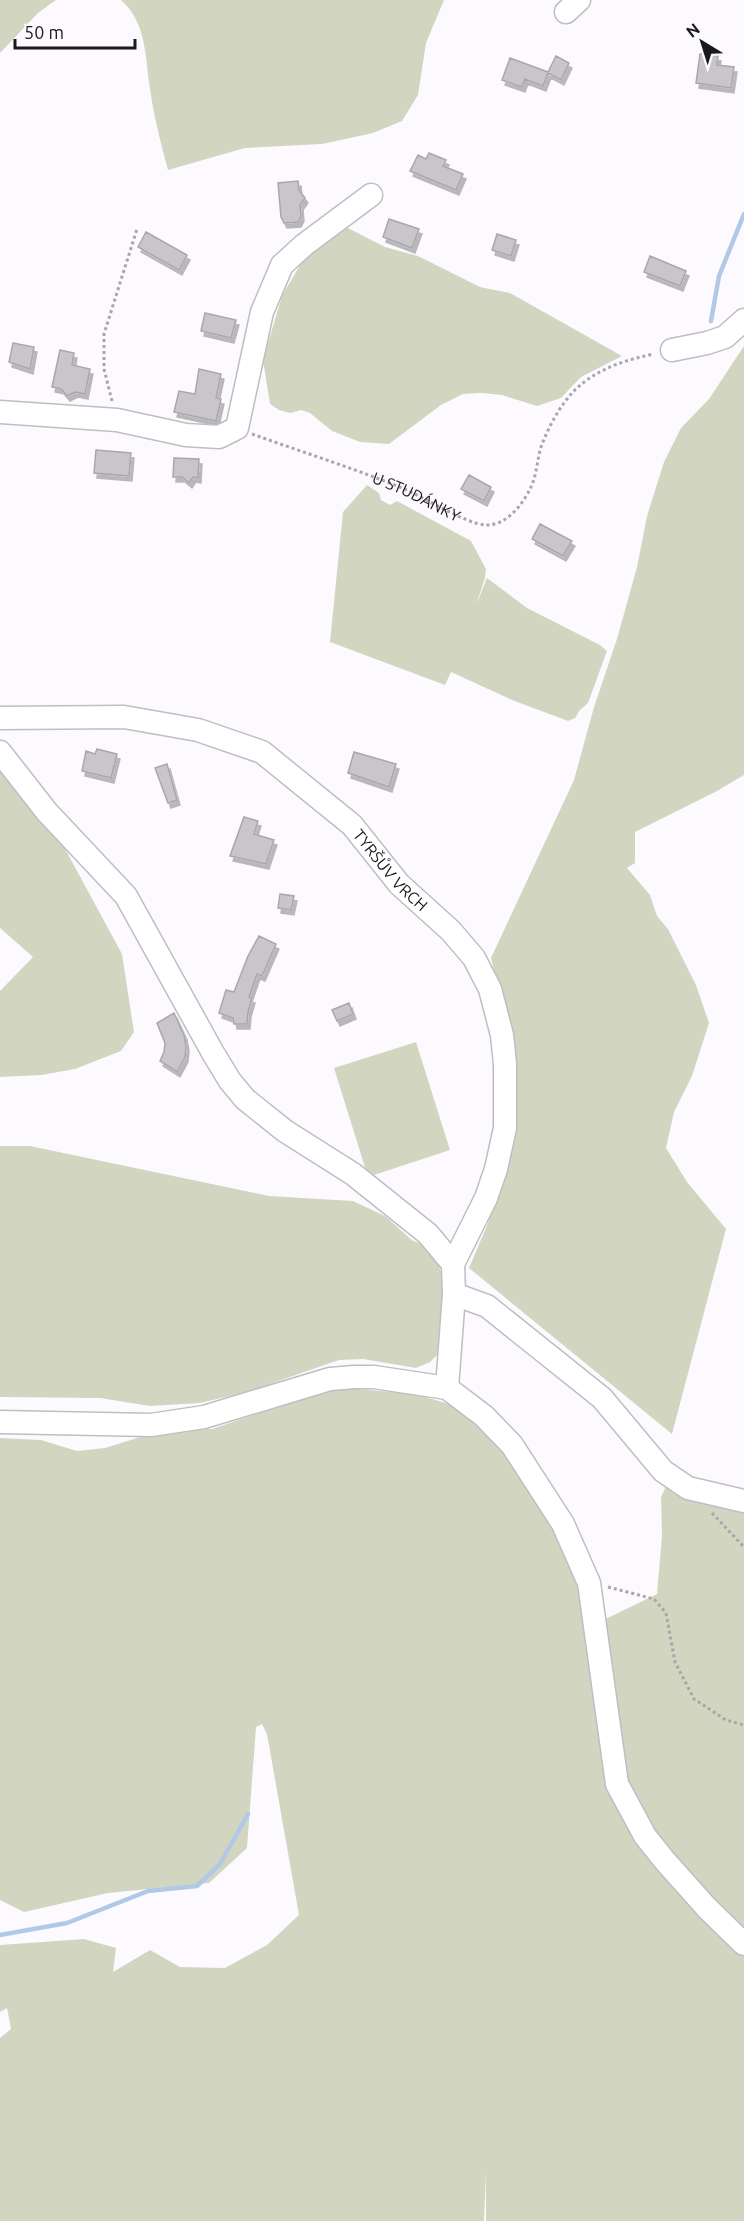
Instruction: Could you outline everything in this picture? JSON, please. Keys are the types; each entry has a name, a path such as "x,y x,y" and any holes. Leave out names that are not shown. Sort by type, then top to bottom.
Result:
{"street":[{"path":"0,412 117,420 219,437 237,428 262,312 282,265 304,245 371,195"},
{"path":"672,350 725,337 744,320"},
{"name":"TYRŠŮV VRCH","path":"0,718 124,717 198,730 262,752 352,825 399,884 461,941 474,958 484,977 502,1035 505,1064 505,1128 496,1169 486,1198 453,1264 454,1294 447,1388"},
{"path":"0,752 47,812 126,896 213,1053 230,1081 245,1099 285,1131 353,1174 428,1234 453,1264"},
{"path":"454,1294 487,1306 602,1398 663,1471 687,1488 744,1501"},
{"path":"0,1422 151,1425 204,1417 330,1379 374,1377 447,1388 484,1416 512,1445 563,1524 589,1583 617,1784 645,1836 707,1908 744,1944"}],"path":[{"path":"117,420 104,369 104,334 137,229"},
{"name":"U STUDÁNKY","path":"237,428 403,488 452,512 486,525 504,521 519,506 532,486 542,446 557,413 572,393 589,378 627,360 672,350"},
{"path":"712,1513 744,1546"},
{"path":"589,1583 654,1599 666,1613 675,1662 694,1699 726,1720 744,1725"}],"green space":[{"path":"0,0 56,0 38,13 0,53"},
{"path":"121,0 444,0 426,43 418,95 402,121 373,133 322,144 245,148 168,170 154,110 140,30 130,9"},
{"path":"346,227 385,247 418,256 480,287 510,293 622,356 581,377 561,398 537,406 502,395 463,394 441,405 389,444 360,442 332,431 310,413 301,410 290,413 279,410 270,404 263,360 282,296 300,265 331,236"},
{"path":"744,346 744,775 635,832 635,863 627,868 650,895 657,916 668,929 696,985 709,1023 692,1076 674,1112 666,1148 687,1182 726,1229 672,1434 469,1268 488,1223 509,1158 509,1033 491,958 574,780 594,707 617,639 637,567 647,516 664,462 681,428 709,399"},
{"path":"367,485 379,493 381,500 390,505 397,501 471,541 486,569 476,605 487,578 527,608 600,645 607,651 588,703 575,718 568,721 512,700 451,672 445,685 330,642 343,512"},
{"path":"0,768 63,845 122,954 134,1032 121,1051 75,1069 42,1075 0,1077 0,991 33,957 0,928"},
{"path":"416,1042 450,1150 368,1177 334,1068"},
{"path":"0,1146 30,1146 269,1196 353,1201 385,1216 413,1241 426,1245 435,1254 441,1272 443,1302 439,1353 430,1362 416,1368 363,1359 339,1360 247,1392 200,1403 150,1406 100,1398 0,1397"},
{"path":"335,1387 415,1394 449,1404 467,1415 519,1466 579,1573 589,1627 657,1594 662,1536 661,1497 667,1484 744,1510 744,2221 486,2221 486,2172 484,2221 0,2221 0,2038 11,2029 7,2008 0,2012 0,1945 84,1939 116,1948 113,1972 150,1950 180,1967 225,1968 267,1945 299,1915 267,1734 262,1724 256,1727 247,1848 209,1883 108,1893 24,1912 0,1900 0,1438 41,1440 77,1451 105,1448 163,1430 212,1429"}],"building":[{"path":"700,54 718,56 717,65 734,67 731,88 696,83"},
{"path":"556,56 569,63 561,80 548,73 543,86 525,79 522,87 502,80 510,58 548,72"},
{"path":"429,153 446,160 443,166 463,174 456,190 410,171 418,155 426,159"},
{"path":"298,181 299,190 305,198 300,205 301,216 298,222 284,223 281,217 278,183"},
{"path":"389,219 419,229 412,248 383,237"},
{"path":"146,232 187,255 179,270 138,247"},
{"path":"497,234 516,240 511,256 492,250"},
{"path":"650,256 686,271 680,286 644,272"},
{"path":"205,313 236,320 231,338 201,331"},
{"path":"13,343 34,347 30,369 9,362"},
{"path":"60,350 74,353 72,365 90,369 85,394 75,392 67,396 61,389 52,387"},
{"path":"199,369 221,374 216,398 221,399 216,421 174,412 179,391 195,394"},
{"path":"96,450 131,453 129,476 94,473"},
{"path":"174,458 199,459 198,478 193,477 189,483 182,477 173,477"},
{"path":"469,475 491,487 484,501 461,489"},
{"path":"540,524 572,541 563,556 532,539"},
{"path":"97,749 117,754 111,778 82,771 86,751 95,754"},
{"path":"354,752 396,764 389,787 348,773"},
{"path":"167,764 177,800 168,803 155,768"},
{"path":"244,817 258,821 254,834 274,840 266,864 230,856"},
{"path":"280,894 294,896 291,910 278,908"},
{"path":"259,936 276,944 262,976 257,974 249,997 252,998 247,1024 234,1024 233,1018 219,1013 226,990 234,992 248,956"},
{"path":"349,1003 353,1014 337,1021 332,1010"},
{"path":"174,1013 184,1035 186,1046 185,1057 177,1072 160,1061 165,1043 157,1023"}],"waterway":[{"path":"711,321 719,276 744,214"},
{"path":"0,1935 67,1923 148,1891 197,1886 220,1864 248,1814"}]}
